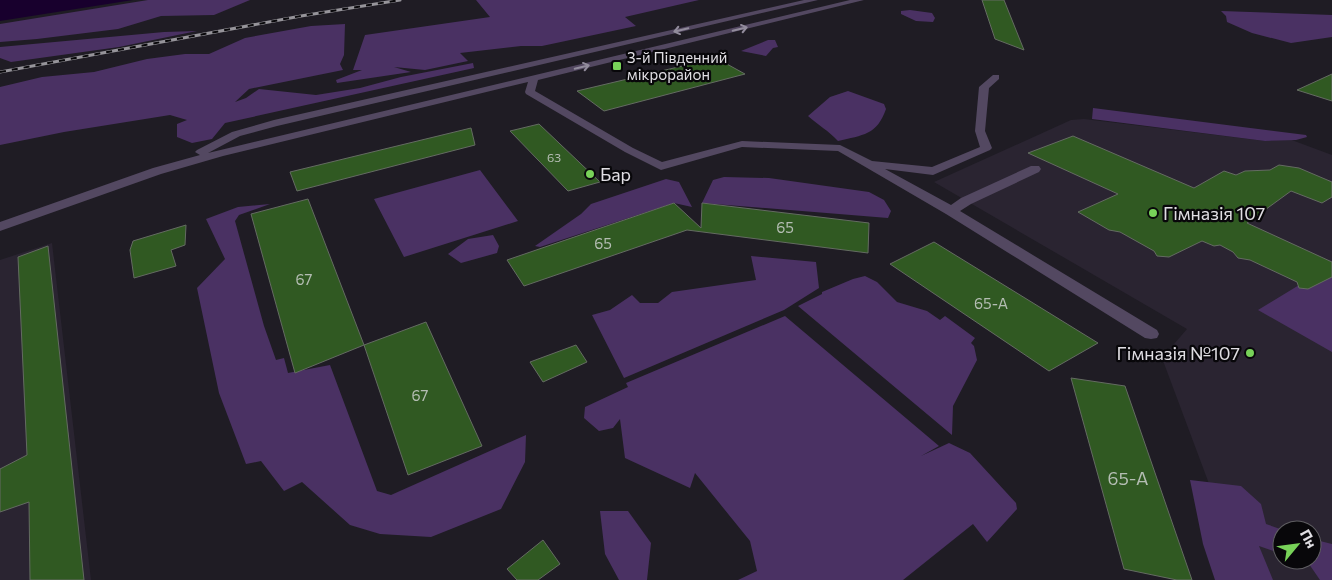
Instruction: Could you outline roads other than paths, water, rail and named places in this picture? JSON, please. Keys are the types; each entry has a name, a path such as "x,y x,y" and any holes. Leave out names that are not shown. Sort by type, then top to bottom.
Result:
{"street":[{"path":"188,162 208,148 236,134 274,123 814,0"},
{"path":"0,227 188,162 281,137 860,0"},
{"path":"522,67 534,78"},
{"path":"534,78 530,92 629,150 661,166 742,144 840,148 880,166 933,171 986,148 980,131 984,87 996,77"},
{"path":"840,148 951,211 1151,334"},
{"path":"951,211 966,201 1035,169"}],"railway":[{"path":"0,72 301,16 400,0"}],"place":[{"name":"3-й Південний мікрорайон","path":"617,66"},
{"name":"Бар","path":"590,174"},
{"name":"Гімназія 107","path":"1153,213"},
{"name":"Гімназія №107","path":"1250,353"}]}
